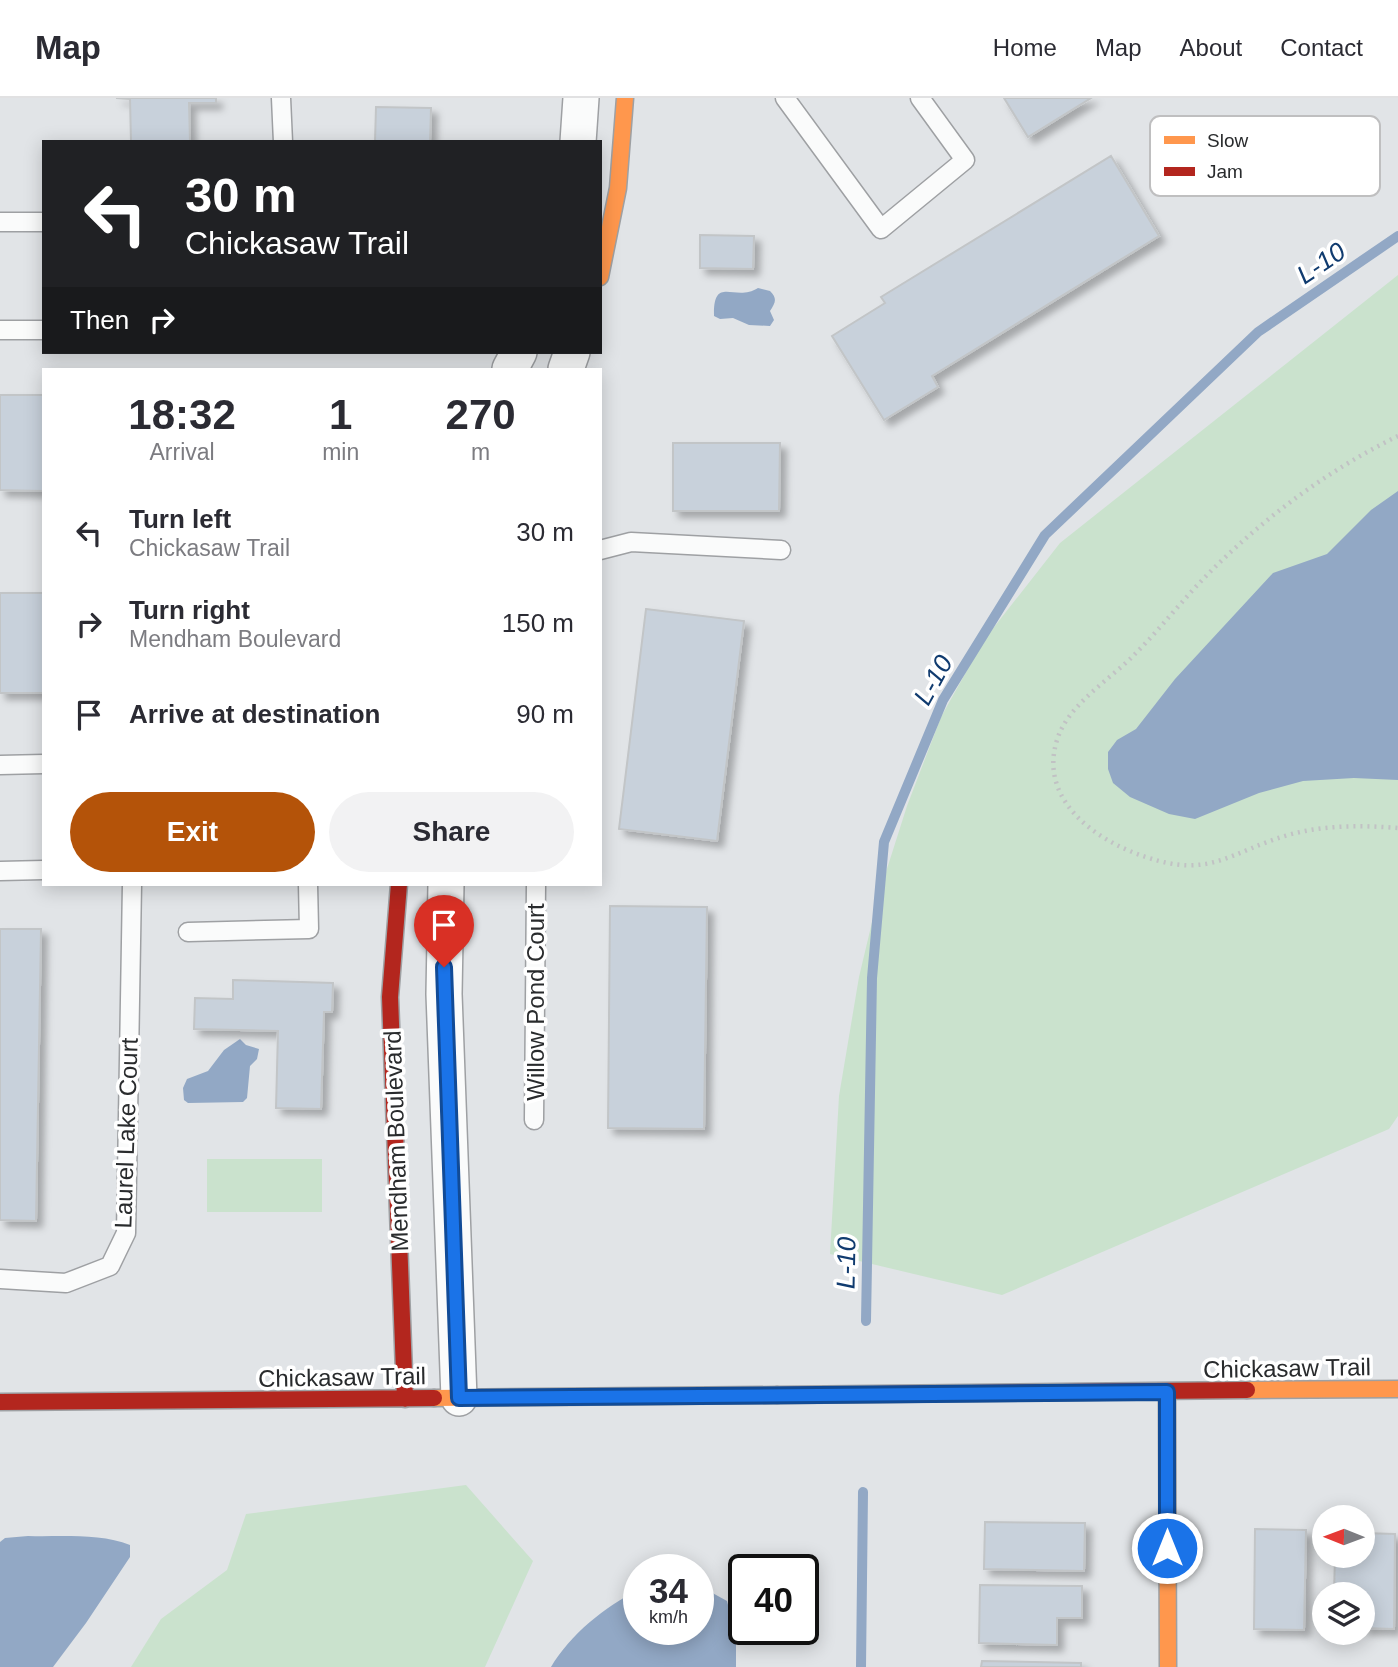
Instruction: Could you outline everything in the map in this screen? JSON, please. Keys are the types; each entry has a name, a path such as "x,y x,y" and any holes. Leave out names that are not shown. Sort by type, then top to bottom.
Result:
{"street":[{"path":"578,140 581,98"},
{"path":"602,270 622,154 625,98"},
{"name":"Mendham Boulevard","path":"398,886 390,997 405,1399"},
{"path":"446,886 444,994 459,1398"},
{"name":"Chickasaw Trail","path":"0,1402 1398,1389"},
{"path":"1167,1392 1168,1667"}],"lane":[{"path":"281,98 283,140"},
{"path":"785,98 881,229 965,160 920,98"},
{"path":"0,222 42,222"},
{"path":"0,330 42,330"},
{"path":"602,549 631,542 782,550"},
{"path":"0,765 42,764"},
{"path":"0,871 42,870"},
{"name":"Laurel Lake Court","path":"0,1279 66,1283 110,1266 126,1233 132,886"},
{"path":"188,932 309,929 308,886"},
{"name":"Willow Pond Court","path":"534,1120 536,886"}],"path":[{"path":"1398,436 1358,457 1297,496 1210,572 1135,654 1074,711 1058,737 1054,766 1061,796 1083,824 1125,850 1166,863 1211,865 1266,843 1309,830 1350,825 1398,828"}],"green space":[{"path":"1398,275 1398,1116 1389,1129 1002,1295 830,1254 839,1096 859,977 878,897 907,806 941,717 984,640 1060,543"},
{"path":"207,1159 322,1159 322,1212 207,1212"},
{"path":"466,1485 533,1561 485,1667 131,1667 161,1619 227,1570 246,1514"}],"water":[{"path":"758,288 770,291 775,299 770,311 774,320 770,326 749,325 733,318 720,319 714,316 717,296 721,293 749,292"},
{"path":"1398,491 1398,780 1354,778 1303,781 1259,793 1195,819 1169,814 1130,797 1113,783 1108,769 1108,752 1117,740 1136,729 1175,679 1273,573 1327,554 1371,510"},
{"path":"240,1039 246,1045 259,1049 257,1059 250,1066 247,1098 243,1102 188,1103 184,1100 183,1088 187,1079 208,1071 224,1050"},
{"path":"80,1536 118,1541 130,1545 130,1557 53,1667 0,1667 0,1542 5,1538"},
{"path":"714,1594 727,1601 728,1645 736,1645 736,1667 551,1667 589,1622 623,1599 623,1645 714,1645"}],"building":[{"path":"116,98 216,98 216,103 189,103 190,140 131,140 130,99"},
{"path":"1004,98 1091,98 1028,137"},
{"path":"376,107 431,108 430,140 375,140"},
{"path":"1111,156 1159,236 932,376 938,387 884,420 832,336 885,303 881,297"},
{"path":"700,235 754,236 753,269 700,268"},
{"path":"0,395 42,395 42,491 0,490"},
{"path":"673,443 780,443 779,511 673,511"},
{"path":"0,593 42,593 42,693 0,693"},
{"path":"646,609 744,621 717,841 619,829"},
{"path":"610,906 707,907 704,1129 608,1128"},
{"path":"0,929 41,929 36,1221 0,1220"},
{"path":"233,980 333,983 332,1012 324,1012 321,1109 276,1108 278,1031 194,1029 195,998 233,999"},
{"path":"985,1522 1085,1523 1084,1571 984,1569"},
{"path":"1255,1529 1306,1530 1304,1630 1254,1629"},
{"path":"1376,1533 1395,1534 1394,1629 1375,1628 1375,1582 1334,1582 1335,1568 1376,1568"},
{"path":"980,1585 1082,1586 1082,1618 1057,1618 1057,1645 979,1643"},
{"path":"982,1661 1081,1663 1081,1667 981,1667"}],"waterway":[{"name":"L-10","path":"866,1321 872,978 884,842 943,700 1045,535 1258,332 1398,236"},
{"name":"L-10","path":"861,1667 863,1492"}],"traffic: slow":[{"path":"602,267 618,188 625,98"},
{"path":"1247,1390 1398,1389"},
{"path":"1167,1392 1168,1667"},
{"path":"434,1398 777,1395"}],"traffic: jam":[{"path":"399,886 390,997 405,1399"},
{"path":"777,1395 1247,1390"},
{"path":"0,1402 434,1398"}],"route":[{"path":"444,967 459,1398 1167,1392 1167,1548"}]}
